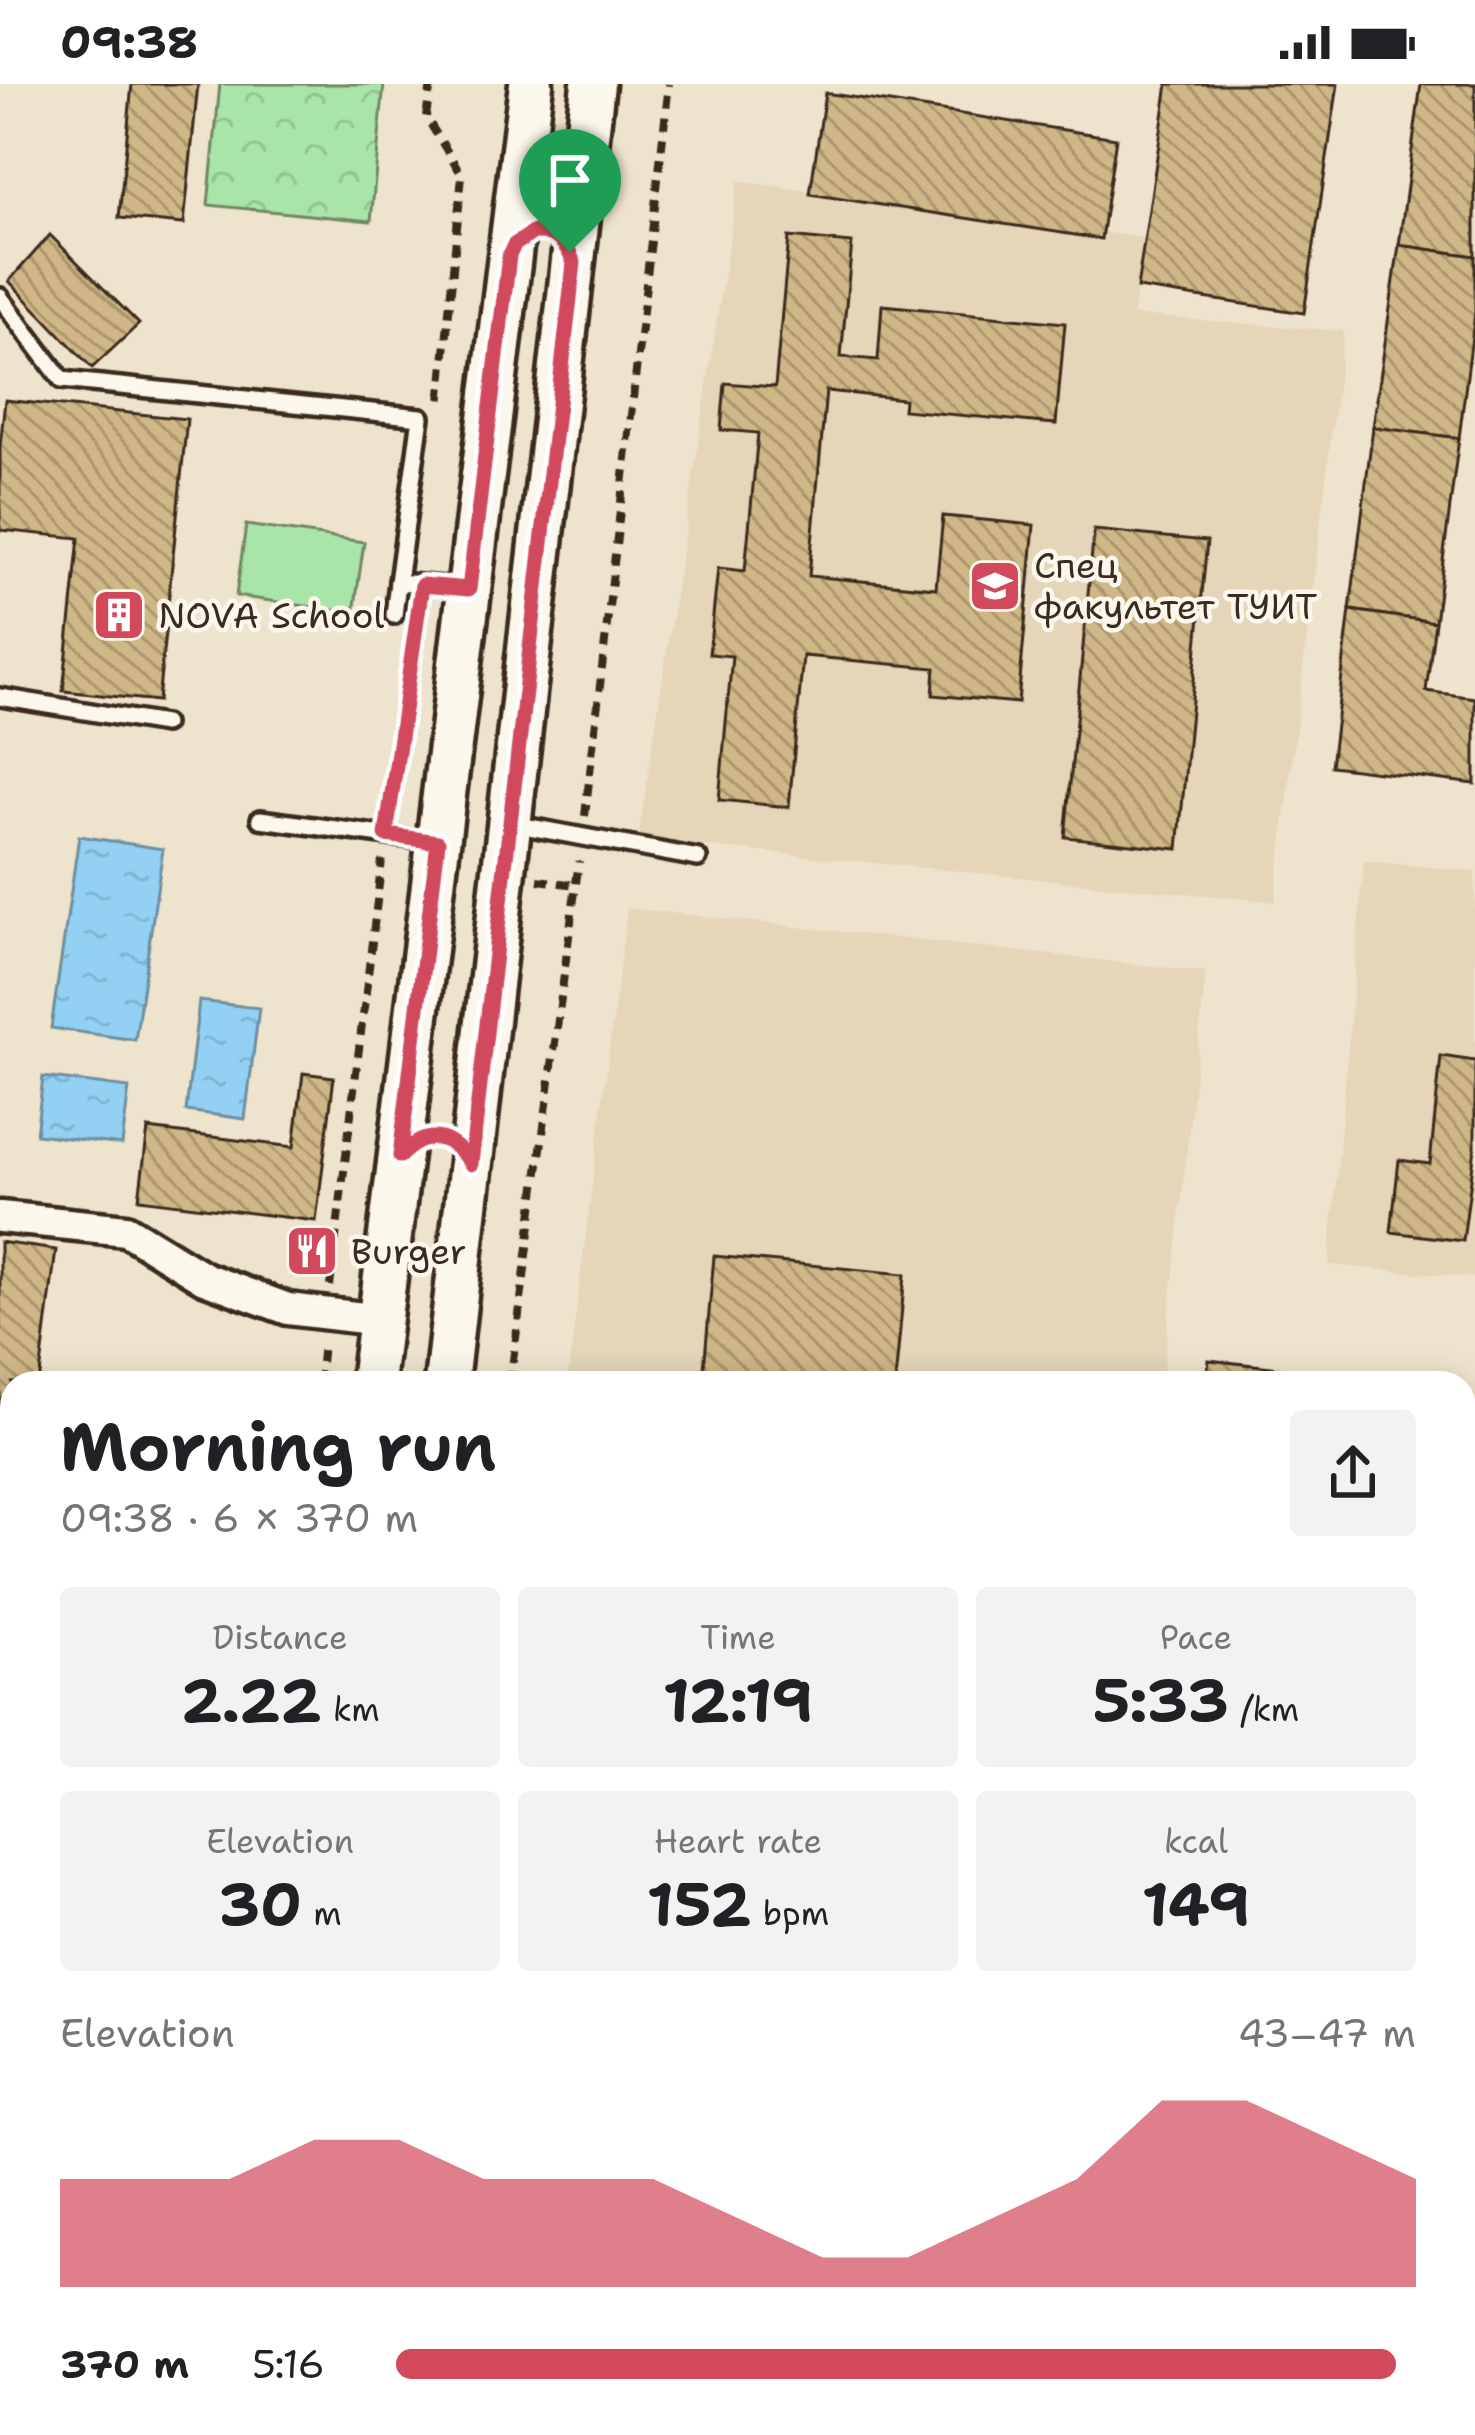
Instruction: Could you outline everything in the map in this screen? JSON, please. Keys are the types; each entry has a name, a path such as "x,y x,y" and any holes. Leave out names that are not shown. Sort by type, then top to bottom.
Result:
{"main road":[{"path":"374,1371 530,84"},
{"path":"447,1371 594,95"},
{"path":"509,256 524,237 547,232 563,243 574,263"},
{"path":"400,1156 416,1142 437,1137 457,1147 471,1164"}],"street":[{"path":"0,1217 126,1230 204,1278 288,1310 380,1320"}],"lane":[{"path":"0,297 62,380 421,417 394,615"},
{"path":"398,582 469,589"},
{"path":"0,697 164,724"},
{"path":"260,819 438,842"},
{"path":"510,824 698,858"}],"path":[{"path":"430,84 426,117 462,175 438,425"},
{"path":"512,1371 604,668 669,84"},
{"path":"327,1314 422,585"}],"shaded area":[{"name":"Спец факультет ТУИТ","path":"738,181 1145,238 1133,315 1344,331 1275,902 638,840"},
{"path":"1364,861 1475,871 1475,1278 1329,1265"},
{"path":"627,908 1206,972 1163,1371 569,1371"}],"green space":[{"path":"220,84 384,84 371,221 208,205"},
{"path":"246,525 364,542 354,613 236,596"}],"water":[{"path":"79,836 163,849 135,1040 51,1028"},
{"path":"199,1001 259,1008 245,1119 186,1111"},
{"path":"43,1077 129,1088 122,1145 36,1134"}],"building":[{"path":"132,84 198,84 184,224 119,218"},
{"path":"1168,84 1338,84 1304,313 1137,288"},
{"path":"1421,84 1475,84 1475,256 1399,245"},
{"path":"825,93 1116,138 1101,239 810,194"},
{"path":"50,235 139,324 92,368 9,281"},
{"path":"789,237 852,243 841,357 878,360 882,305 1065,323 1056,424 903,410 904,399 826,391 809,576 936,588 943,516 1034,525 1018,703 933,695 935,668 803,656 789,807 719,800 732,656 709,654 718,568 745,571 758,433 721,430 725,383 775,387"},
{"path":"1399,245 1475,256 1475,313 1459,438 1373,427"},
{"name":"NOVA School","path":"5,400 187,419 158,701 63,691 79,538 0,530"},
{"path":"1373,427 1459,438 1435,622 1350,610"},
{"path":"1094,530 1207,541 1178,849 1065,837"},
{"path":"1350,610 1435,622 1426,691 1475,698 1475,784 1331,766"},
{"path":"1441,1056 1475,1061 1475,1148 1463,1241 1391,1232 1399,1160 1430,1164"},
{"path":"303,1073 334,1077 316,1221 139,1199 148,1129 294,1147"},
{"path":"0,1242 56,1250 41,1371 0,1371"},
{"path":"714,1256 905,1274 896,1371 704,1369"},
{"path":"1209,1360 1306,1371 1208,1371"}],"place":[{"name":"Спец факультет ТУИТ","path":"995,586"},
{"name":"NOVA School","path":"119,615"},
{"name":"Burger","path":"312,1251"}],"route":[{"path":"534,232 556,236 570,252 574,263 471,1164 457,1147 437,1137 416,1142 400,1156 438,842 386,835 422,585 469,589 509,256 514,245 534,232"}]}
